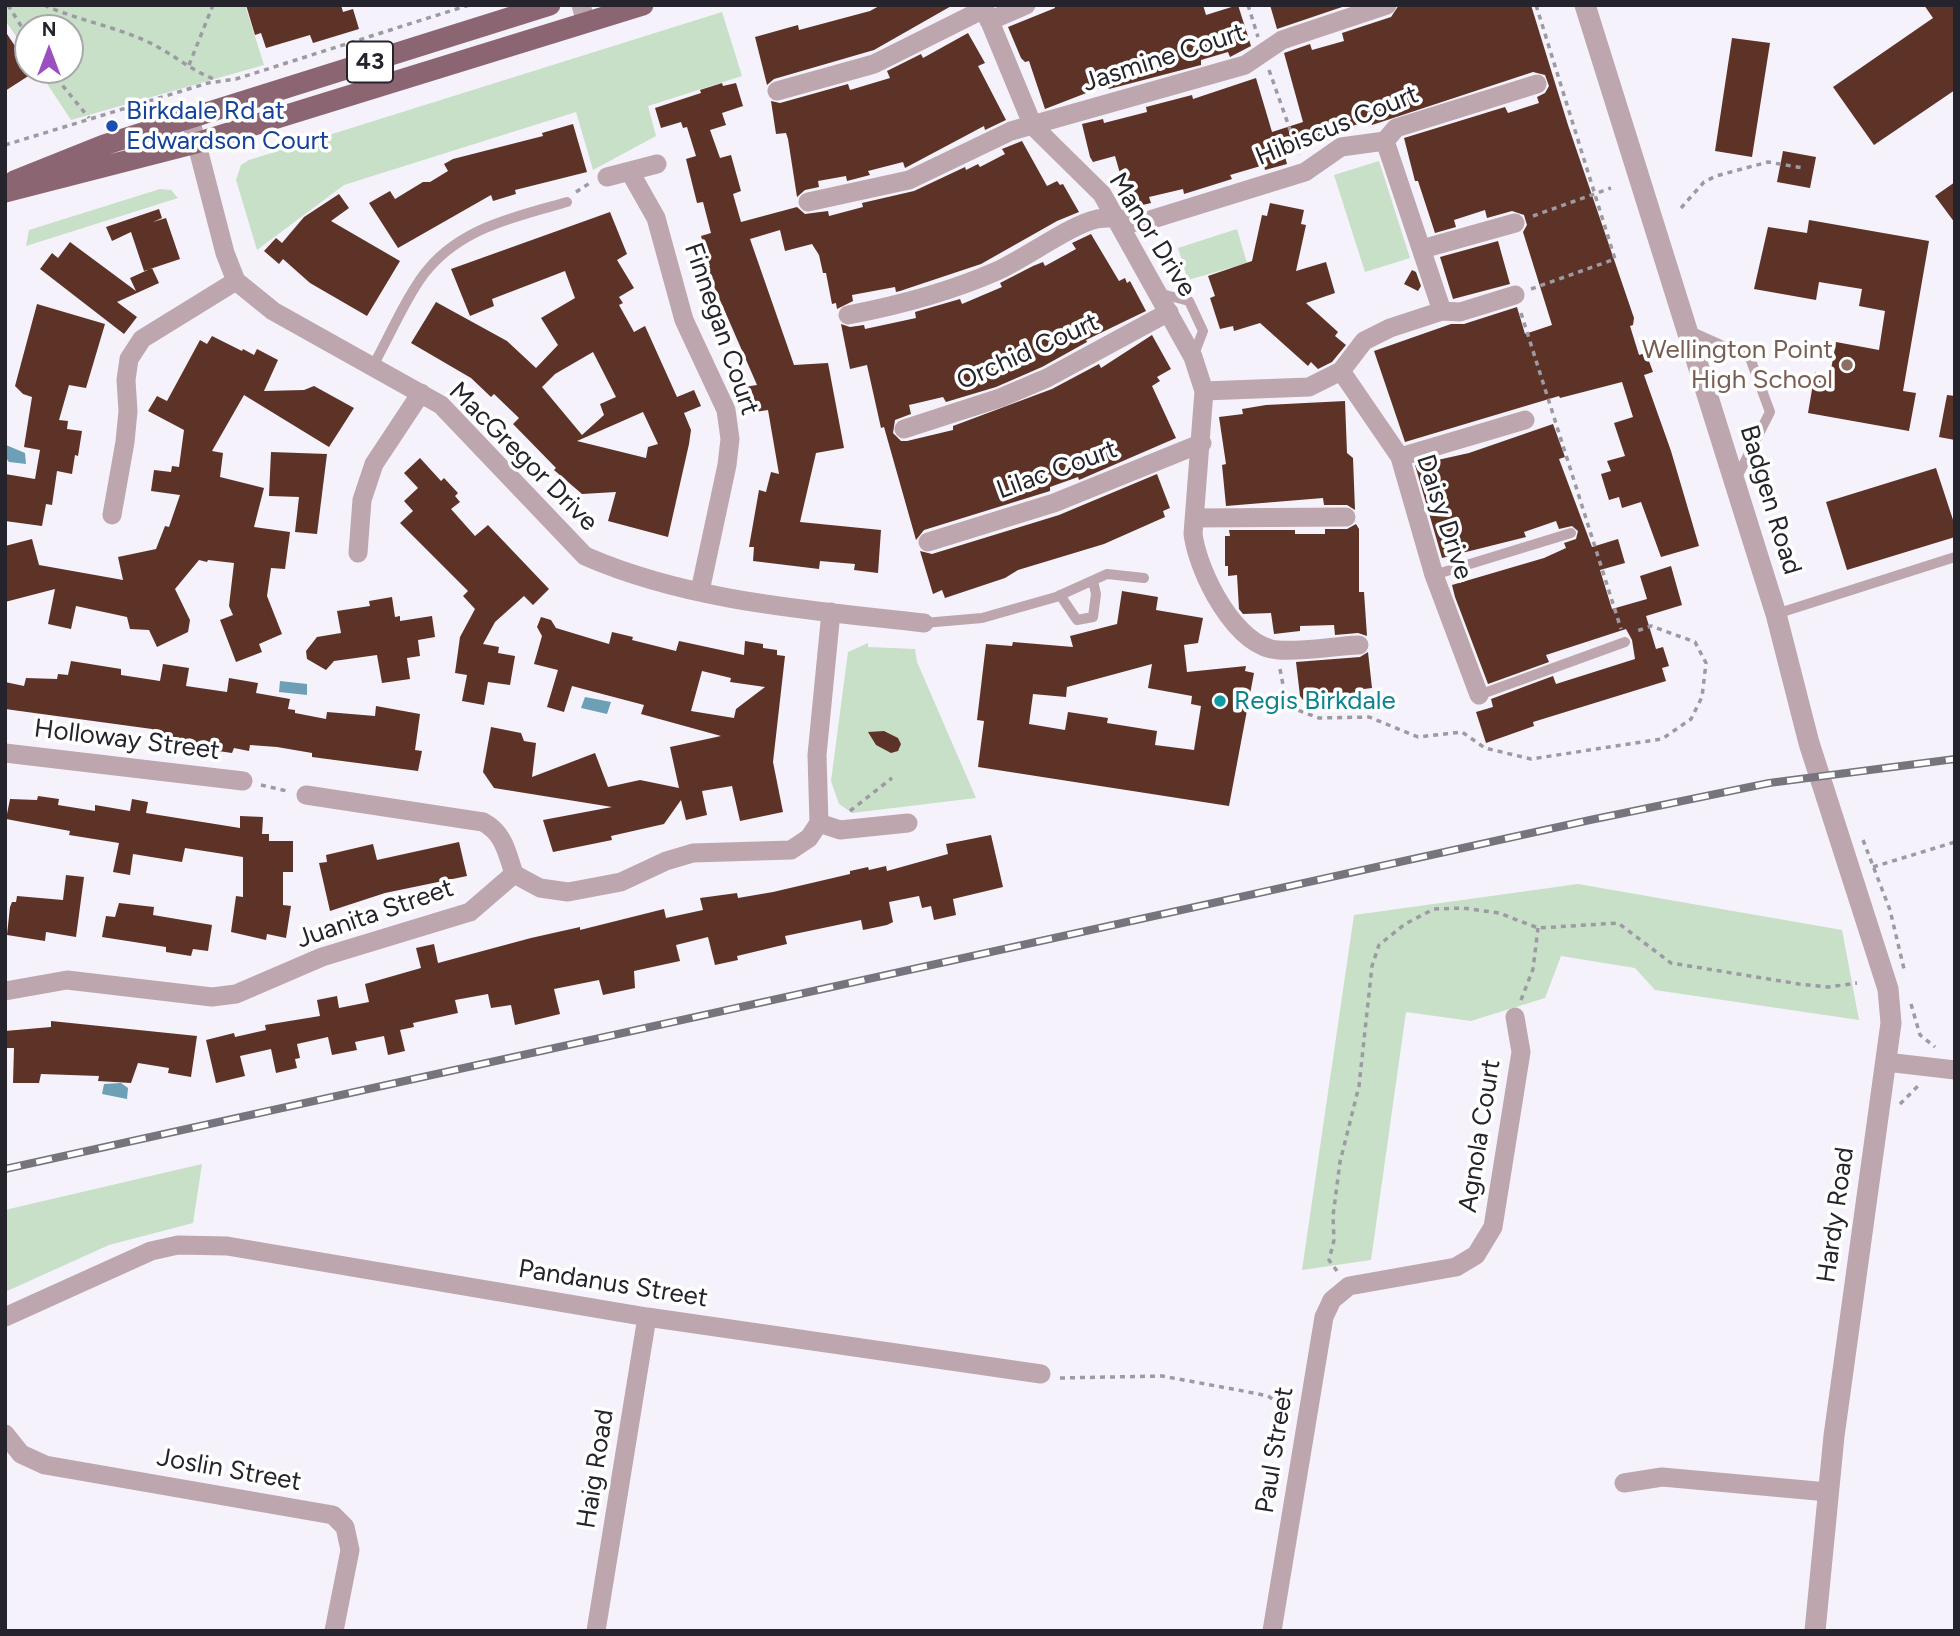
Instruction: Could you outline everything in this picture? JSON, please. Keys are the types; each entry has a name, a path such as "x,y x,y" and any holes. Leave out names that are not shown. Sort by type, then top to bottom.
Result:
{"main road":[{"name":"43","path":"5,185 104,145 550,5"},
{"name":"43","path":"5,192 196,143 583,14 643,5"}],"street":[{"path":"777,91 874,64 985,11 1026,5"},
{"name":"Jasmine Court","path":"808,202 909,180 1011,131 1245,65 1264,55 1282,40 1387,5"},
{"name":"Badgen Road","path":"1585,5 1776,614 1810,743 1833,813"},
{"name":"Manor Drive","path":"985,11 1033,126 1102,194 1193,357 1204,391 1193,534 1195,550 1215,595 1244,634 1276,650"},
{"name":"Hibiscus Court","path":"1116,217 1140,223 1305,172 1341,148 1385,141 1396,128 1537,84"},
{"path":"112,515 125,442 129,359 142,339 236,281 225,253 190,118"},
{"path":"1385,141 1442,311"},
{"path":"607,177 657,164"},
{"name":"Finnegan Court","path":"630,172 656,218 684,320 726,410 730,439 727,465 700,591"},
{"path":"848,315 925,299 999,270 1096,219 1116,217"},
{"path":"1422,249 1515,223"},
{"name":"MacGregor Drive","path":"236,281 273,311 441,405 585,556 613,568 744,601 924,623"},
{"path":"1204,391 1310,387 1341,372 1364,341 1390,328 1442,311 1460,312 1516,295"},
{"name":"Orchid Court","path":"904,429 962,411 1047,378 1169,312"},
{"name":"Daisy Drive","path":"1341,372 1400,457 1434,575 1479,695"},
{"path":"358,553 362,500 374,464 421,393"},
{"path":"1400,457 1525,420"},
{"name":"Lilac Court","path":"928,542 1054,503 1202,443"},
{"path":"1196,518 1346,517"},
{"path":"306,795 483,822 496,828 514,874 540,888 568,892 621,881 666,861 693,853 792,850 809,838 818,823 817,755 831,612"},
{"path":"1276,650 1359,645"},
{"name":"Holloway Street","path":"5,753 243,780"},
{"name":"Hardy Road","path":"1815,1631 1828,1492 1891,1023 1888,989 1833,813"},
{"path":"818,823 840,830 908,823"},
{"name":"Juanita Street","path":"5,991 67,980 212,997 236,994 322,957 470,912 514,874"},
{"name":"Agnola Court","path":"1349,1286 1456,1266 1476,1255 1493,1227 1521,1052 1515,1017"},
{"path":"1886,1062 1955,1070"},
{"name":"Pandanus Street","path":"5,1317 151,1251 178,1245 227,1246 647,1317 1041,1374"},
{"name":"Paul Street","path":"1272,1631 1324,1317 1332,1300 1349,1286"},
{"name":"Haig Road","path":"596,1631 647,1317"},
{"name":"Joslin Street","path":"5,1434 21,1454 45,1465 333,1515 345,1527 351,1550 334,1631"},
{"path":"1623,1483 1662,1477 1828,1492"}],"lane":[{"path":"373,366 428,268 465,236 492,224 567,202"},
{"path":"1158,292 1189,301 1203,331 1193,357"},
{"path":"1686,329 1750,358 1770,412 1735,482"},
{"path":"1434,575 1571,533"},
{"path":"1776,614 1955,557"},
{"path":"924,623 982,618 1060,595 1116,574 1144,578"},
{"path":"1060,595 1077,620 1093,617 1096,594 1093,581"},
{"path":"1479,695 1625,642"}],"path":[{"path":"44,5 69,17 146,41 202,75 217,80"},
{"path":"189,65 213,5"},
{"path":"5,145 217,80 236,79 469,5"},
{"path":"1248,5 1305,172"},
{"path":"1276,650 1287,706 1318,718 1369,717 1418,737 1462,733 1485,748 1531,759 1662,738 1691,719 1702,697 1706,663 1695,642 1651,626 1623,636 1516,295 1615,259 1536,5"},
{"path":"61,84 89,118"},
{"path":"1681,208 1704,182 1716,176 1768,162 1803,168"},
{"path":"567,202 594,177 607,177"},
{"path":"1515,223 1611,188"},
{"path":"849,814 853,806 892,778"},
{"path":"243,780 306,795"},
{"path":"1862,836 1896,930 1907,982"},
{"path":"1873,867 1955,842"},
{"path":"1515,1017 1533,968 1538,928"},
{"path":"1909,995 1920,1035 1934,1047 1944,1048"},
{"path":"1041,1374 1059,1378 1163,1376 1268,1396 1286,1410 1286,1420 1306,1423"}],"green space":[{"path":"5,5 245,5 264,65 71,120 47,84 84,84 84,14 14,14 14,33 5,20"},
{"path":"722,12 742,76 648,106 656,136 593,170 576,112 344,185 257,250 236,180 241,165 249,160"},
{"path":"1379,161 1410,258 1365,272 1334,175"},
{"path":"160,189 171,190 178,198 26,246 29,230"},
{"path":"1237,229 1247,263 1188,280 1178,248"},
{"path":"868,643 868,647 915,649 917,662 976,798 852,813 839,804 831,781 848,652"},
{"path":"1578,884 1842,930 1859,1020 1655,990 1635,968 1561,956 1545,998 1471,1021 1406,1012 1371,1260 1302,1270 1354,915"},
{"path":"202,1164 193,1223 109,1245 5,1292 5,1210"}],"water":[{"path":"6,445 25,453 26,464 9,462 5,457"},
{"path":"280,681 307,684 307,695 279,692"},
{"path":"585,697 611,702 607,714 581,708"},
{"path":"121,1083 128,1088 127,1099 102,1094 104,1084"}],"building":[{"path":"246,5 341,5 343,12 353,9 359,29 313,43 310,35 266,48 261,33 255,35"},
{"path":"881,5 953,5 874,50 774,79 767,85 755,37 798,25 799,30 870,11"},
{"path":"1054,5 1203,5 1206,15 1238,5 1251,46 1230,57 1228,52 1201,60 1201,65 1109,89 1107,85 1045,109 1029,61 1025,62 1021,58 1008,27 1055,8"},
{"path":"1270,5 1348,5 1277,29"},
{"path":"1399,5 1531,5 1568,125 1634,318 1633,325 1630,326 1639,355 1646,353 1653,372 1644,375 1671,451 1699,546 1661,557 1641,502 1622,508 1619,497 1609,500 1601,474 1611,471 1607,461 1625,456 1614,423 1633,417 1622,382 1560,398 1559,396 1405,442 1374,351 1451,324 1464,324 1517,307 1525,334 1552,325 1523,232 1527,225 1524,215 1512,211 1487,218 1485,210 1454,220 1456,227 1435,233 1418,181 1415,181 1404,138 1505,107 1508,113 1539,103 1537,97 1545,93 1549,86 1545,75 1533,72 1372,125 1370,120 1331,133 1332,138 1284,153 1287,164 1265,170 1264,165 1230,175 1232,179 1184,194 1183,189 1149,197 1151,203 1130,208 1115,156 1093,162 1090,157 1082,124 1103,119 1104,123 1147,112 1146,107 1192,95 1193,99 1256,78 1272,132 1303,122 1284,53 1310,44 1312,50 1344,41 1342,33 1391,17"},
{"path":"1924,5 1955,5 1955,90 1874,145 1833,87 1933,18"},
{"path":"5,31 14,44 16,84 5,91"},
{"path":"968,33 985,63 978,66 1006,120 985,130 984,126 905,168 903,162 868,171 870,175 847,181 846,176 818,181 819,187 805,190 797,197 788,139 786,133 776,134 771,101 780,103 848,84 850,90 890,78 887,71 921,54 923,58"},
{"path":"1732,38 1770,43 1752,157 1715,151"},
{"path":"722,83 723,86 736,83 743,106 722,113 726,125 710,130 720,158 731,155 741,191 733,194 741,222 797,207 805,214 828,211 829,216 863,207 862,203 914,191 965,167 966,170 978,164 980,167 1005,154 1002,149 1022,141 1047,186 1057,181 1060,185 1063,184 1079,212 1057,221 981,264 896,292 895,287 852,295 853,301 837,309 836,303 832,304 826,273 823,273 819,255 812,244 785,251 780,230 750,239 794,365 828,363 844,448 816,453 800,522 881,530 878,573 854,570 855,564 820,561 819,569 753,561 754,547 749,547 759,490 766,492 771,472 779,474 768,410 748,413 744,387 757,385 713,284 700,288 694,272 710,266 701,236 711,233 703,202 697,203 686,159 696,156 687,127 683,128 681,122 661,128 655,108"},
{"path":"573,124 587,172 515,190 516,194 493,201 491,195 398,248 369,203 390,191 395,199 423,182 430,182 448,171 444,164 453,159 543,136 542,133"},
{"path":"1783,151 1816,157 1810,188 1777,182"},
{"path":"1955,182 1955,223 1935,196"},
{"path":"339,194 349,208 331,221 400,261 367,316 310,283 283,259 279,264 264,251 276,238 282,243 304,217"},
{"path":"1270,203 1304,210 1301,224 1306,225 1296,271 1326,262 1335,293 1306,303 1338,332 1335,336 1346,345 1332,362 1318,369 1311,362 1308,366 1260,323 1234,331 1233,326 1220,329 1210,298 1215,296 1208,276 1252,261 1262,215 1267,216"},
{"path":"159,209 162,218 153,222 166,218 180,259 144,271 131,232 112,241 106,227"},
{"path":"610,212 627,254 617,260 634,288 619,297 623,303 619,305 634,332 645,326 677,397 694,390 701,406 684,413 691,430 668,537 608,521 616,492 582,494 554,470 556,468 513,424 519,418 494,394 491,397 471,378 411,343 436,302 507,341 536,368 558,345 541,318 575,298 565,271 492,299 494,306 470,316 451,269","holes":["593,352 616,397 600,404 604,415 582,435 542,387 555,374","643,412 658,444 648,447 646,458 577,441"]},
{"path":"1809,220 1929,241 1903,391 1916,393 1909,431 1808,413 1815,372 1830,375 1836,342 1879,350 1885,311 1859,306 1862,289 1819,282 1816,300 1754,289 1768,227 1807,233"},
{"path":"1091,234 1119,281 1125,278 1127,283 1130,281 1146,311 1086,340 1087,342 1042,367 996,387 946,402 943,397 909,405 911,414 895,420 893,433 901,441 907,441 953,430 953,426 1052,389 1099,364 1101,368 1152,335 1171,369 1157,377 1160,381 1152,386 1176,438 1079,480 1078,477 1050,487 1050,491 924,530 916,540 884,427 881,428 867,365 850,369 841,324 850,327 864,325 865,329 916,318 915,312 960,299 962,304 1002,287 1000,283 1033,266 1043,262 1045,266 1076,249 1072,243"},
{"path":"1498,241 1510,284 1453,299 1440,257"},
{"path":"70,242 136,291 130,278 152,268 159,283 117,302 137,317 124,334 40,269 52,253 58,258"},
{"path":"1412,270 1416,272 1421,286 1418,291 1404,284"},
{"path":"37,304 105,324 86,388 69,385 59,420 68,421 67,429 82,431 78,456 75,455 72,474 57,471 52,505 46,504 42,526 5,521 5,474 35,479 40,450 24,447 32,397 23,394 15,386"},
{"path":"212,336 242,351 243,349 254,355 257,349 278,360 264,391 304,390 314,386 354,408 329,447 244,395 212,451 223,453 220,477 264,488 254,527 290,532 285,569 271,568 267,596 282,634 259,644 262,652 236,662 220,620 233,615 229,606 234,563 199,560 175,589 190,620 188,632 157,647 149,630 130,629 127,617 76,606 71,629 48,624 55,589 5,602 5,546 32,539 39,565 123,580 118,557 156,549 165,526 169,527 180,495 151,491 154,470 171,472 172,466 179,467 184,430 148,411 157,396 167,401 200,340 207,344"},
{"path":"1947,395 1955,396 1955,440 1939,437"},
{"path":"1345,401 1347,453 1353,458 1355,510 1347,505 1324,505 1323,498 1226,506 1222,465 1226,464 1219,417 1243,414 1242,409 1266,405"},
{"path":"1553,424 1565,457 1559,459 1592,547 1618,539 1625,563 1600,570 1612,609 1647,599 1640,576 1671,566 1682,605 1646,616 1656,649 1663,647 1669,666 1662,668 1666,681 1533,722 1534,726 1486,743 1476,712 1493,707 1491,699 1553,676 1556,684 1635,659 1632,640 1626,629 1546,655 1549,662 1488,684 1455,597 1452,585 1544,558 1566,548 1564,543 1576,539 1578,531 1572,526 1559,529 1556,521 1524,532 1526,537 1442,558 1415,465 1469,453"},
{"path":"271,452 327,454 317,534 295,532 299,497 269,496"},
{"path":"420,458 441,481 444,478 458,493 455,496 460,502 451,509 475,536 488,525 549,589 533,605 524,596 495,622 483,644 499,647 498,653 515,656 510,685 488,682 484,705 462,701 467,675 455,673 460,637 475,609 463,596 468,591 400,523 413,511 404,501 418,488 404,473"},
{"path":"1936,468 1955,526 1955,537 1847,570 1826,502"},
{"path":"1157,474 1170,508 1163,511 1165,517 1104,544 1018,570 1005,578 945,598 942,590 933,594 920,551 932,554 1059,515"},
{"path":"1356,524 1359,529 1359,592 1364,592 1367,636 1358,633 1335,635 1334,625 1300,626 1300,631 1274,634 1271,613 1243,614 1239,609 1237,575 1228,576 1228,566 1225,566 1225,536 1230,536 1229,530 1295,530 1295,534 1325,534 1325,529 1347,529"},
{"name":"Regis Birkdale","path":"1122,591 1158,597 1156,610 1203,618 1198,643 1184,645 1187,672 1246,666 1245,671 1254,673 1229,806 978,767 984,721 977,720 986,644 1012,646 1013,642 1073,647 1070,636 1117,624","holes":["1152,664 1148,688 1192,696 1191,704 1201,706 1194,750 1155,745 1157,731 1107,723 1108,718 1068,712 1065,730 1029,724 1033,694 1066,697 1067,687"]},
{"path":"392,597 395,617 400,616 400,621 432,616 435,637 418,640 420,656 407,658 410,679 382,683 377,655 334,661 326,670 307,659 306,651 317,637 341,633 337,611 370,606 369,601"},
{"path":"541,617 551,620 556,628 609,644 612,632 676,651 679,641 744,655 745,641 763,644 763,648 777,650 777,655 785,656 773,762 783,812 740,821 732,786 702,791 707,815 686,820 681,800 664,824 611,836 612,840 553,852 543,820 612,807 494,788 483,772 491,727 521,733 524,741 536,743 532,777 595,753 608,787 640,780 679,788 670,747 721,736 641,714 644,705 572,686 564,712 547,707 558,670 534,664 542,636 537,627","holes":["702,671 731,678 730,682 765,687 736,709 734,718 691,711"]},
{"path":"1368,652 1372,688 1364,689 1364,694 1303,700 1300,696 1296,662 1360,657"},
{"path":"71,661 121,669 121,675 160,681 163,664 189,668 186,686 227,692 229,678 258,683 256,693 290,699 288,709 295,710 295,713 326,719 327,712 375,716 376,706 420,714 415,750 422,751 418,771 312,757 312,753 277,747 250,745 249,751 234,748 232,753 191,747 185,745 185,742 152,735 152,729 5,709 5,682 24,686 26,678 57,679 58,674 68,675"},
{"path":"884,731 898,738 901,744 898,751 891,753 876,745 868,732"},
{"path":"38,796 59,799 58,805 95,811 95,805 130,811 132,799 148,802 146,813 240,828 240,816 263,817 262,834 269,834 269,841 293,841 293,872 283,872 283,905 291,906 286,938 267,934 266,940 231,932 236,896 243,897 243,857 185,848 182,862 133,854 130,875 113,872 119,843 69,835 70,831 6,819 10,799 37,800"},
{"path":"991,835 1003,887 953,899 956,915 934,920 931,906 922,908 919,896 889,902 893,922 887,925 863,930 861,920 785,936 787,944 737,956 738,960 715,965 708,937 676,945 680,961 634,971 635,988 603,995 599,980 554,989 560,1014 515,1025 511,1005 491,1008 488,994 455,1000 458,1013 413,1023 414,1027 400,1030 405,1051 388,1055 384,1036 355,1042 357,1050 332,1055 328,1037 297,1044 300,1058 295,1059 297,1068 276,1073 271,1049 240,1056 245,1076 216,1083 206,1040 234,1033 235,1037 266,1030 265,1025 320,1016 317,1000 337,996 339,1008 369,1002 365,984 421,968 416,948 434,944 438,963 531,938 580,927 580,930 664,909 666,918 703,910 700,898 737,893 738,898 773,892 850,874 850,871 868,867 869,870 886,866 887,871 948,854 946,844"},
{"path":"459,842 467,876 385,893 330,911 319,863 327,862 326,855 373,844 377,860"},
{"path":"66,875 84,877 76,937 46,932 45,941 7,935 10,907 12,902 16,902 17,896 63,900"},
{"path":"119,903 154,907 153,915 212,925 208,951 193,949 191,956 166,952 166,947 102,937 106,916 115,917"},
{"path":"51,1021 197,1036 191,1077 168,1073 169,1068 138,1063 131,1083 98,1081 99,1076 41,1074 39,1083 13,1083 14,1048 5,1048 5,1031 51,1027"}],"railway":[{"path":"5,1169 1590,820 1769,783 1955,759"}],"place":[{"name":"Birkdale Rd at Edwardson Court","path":"112,126"},
{"name":"Wellington Point High School","path":"1847,365"},
{"name":"Regis Birkdale","path":"1220,701"}]}
